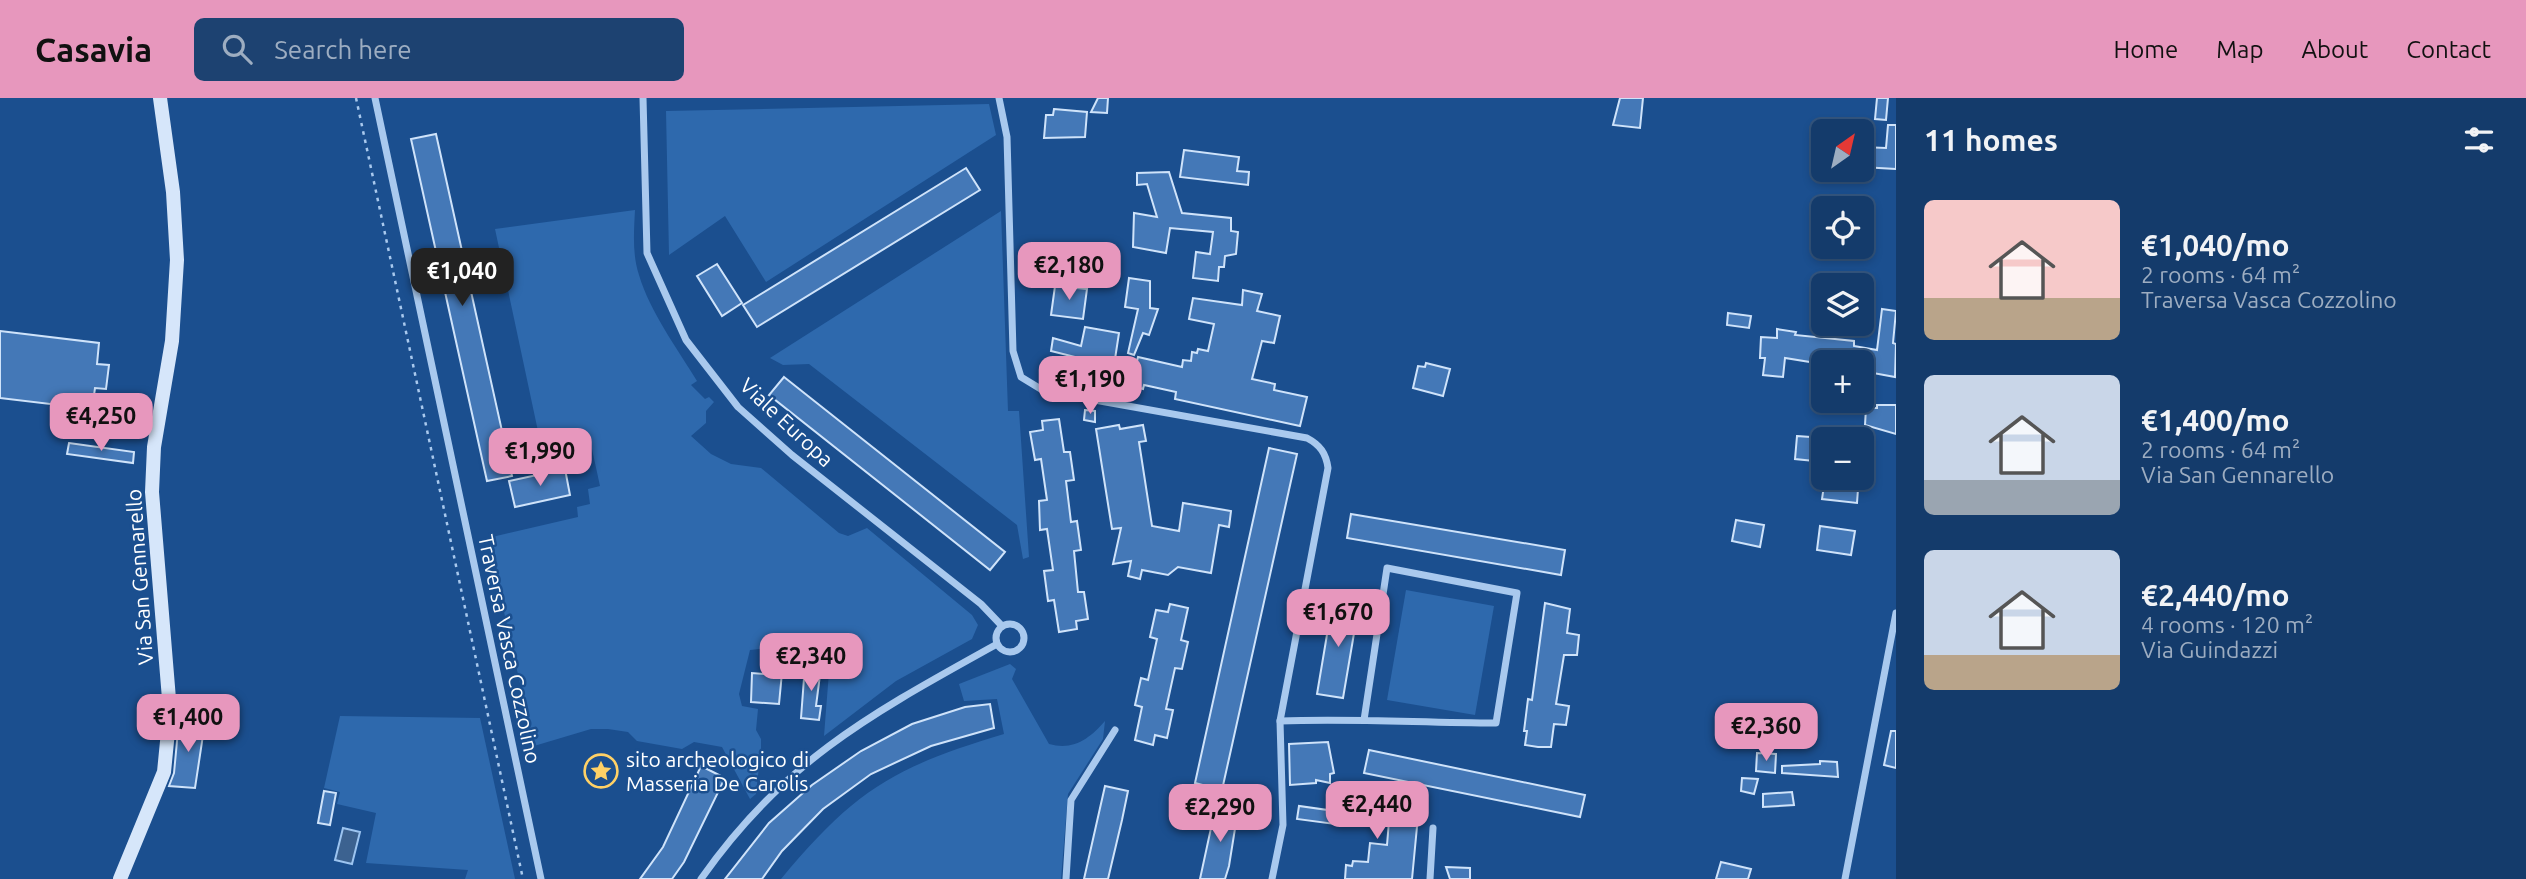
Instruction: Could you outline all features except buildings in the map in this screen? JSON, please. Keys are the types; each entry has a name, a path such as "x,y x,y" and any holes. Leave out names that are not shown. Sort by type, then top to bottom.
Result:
{"street":[{"name":"Via San Gennarello","path":"120,879 164,772 170,710 152,492 154,447 172,341 177,260 173,192 160,98"},
{"name":"Traversa Vasca Cozzolino","path":"375,98 541,879"},
{"name":"Viale Europa","path":"643,98 647,253 686,340 738,407 792,455 981,604 1002,626"},
{"path":"999,98 1007,137 1013,351 1021,377 1044,390 1307,438 1323,449 1327,458 1328,468 1280,721 1283,825 1272,879"},
{"path":"1280,721 1496,723 1517,593 1387,568 1364,720"},
{"path":"1845,879 1896,613"},
{"path":"1018,625 1025,640 1020,649 1010,652 997,644 996,634 1002,626 1018,625"},
{"path":"701,879 751,813 824,748 883,708 997,644"},
{"path":"1066,879 1071,800 1115,730"},
{"path":"1430,879 1433,828"}],"path":[{"path":"356,98 523,879"}],"shaded area":[{"path":"989,104 996,135 766,282 725,216 669,255 666,111"},
{"path":"635,210 635,259 644,289 665,330 697,381 691,385 705,399 709,397 714,402 706,411 706,423 691,436 711,454 731,464 761,468 839,533 848,536 867,528 972,615 978,625 972,639 896,681 824,736 830,659 782,643 779,647 750,650 739,694 742,706 758,709 756,730 761,739 761,748 756,794 750,799 722,747 694,742 682,749 637,741 628,732 608,729 591,729 534,746 496,576 497,564 492,537 578,517 577,507 590,504 588,489 600,486 590,440 542,450 495,229"},
{"path":"1001,211 1008,411 1019,411 1029,557 1023,559 1017,525 809,364 783,365 770,358"},
{"path":"1406,590 1494,606 1475,715 1387,700"},
{"path":"1010,664 1016,669 1012,679 1049,744 1066,746 1081,742 1105,721 1103,739 1068,794 1061,879 781,879 832,823 879,786 933,758 1004,734 997,699 964,701 959,684"},
{"path":"340,716 480,718 515,879 465,879 468,870 366,863 376,813 337,804 340,792 324,788"},
{"path":"343,828 360,832 352,864 335,860"}],"place":[{"name":"sito archeologico di Masseria De Carolis","path":"601,771"}]}
